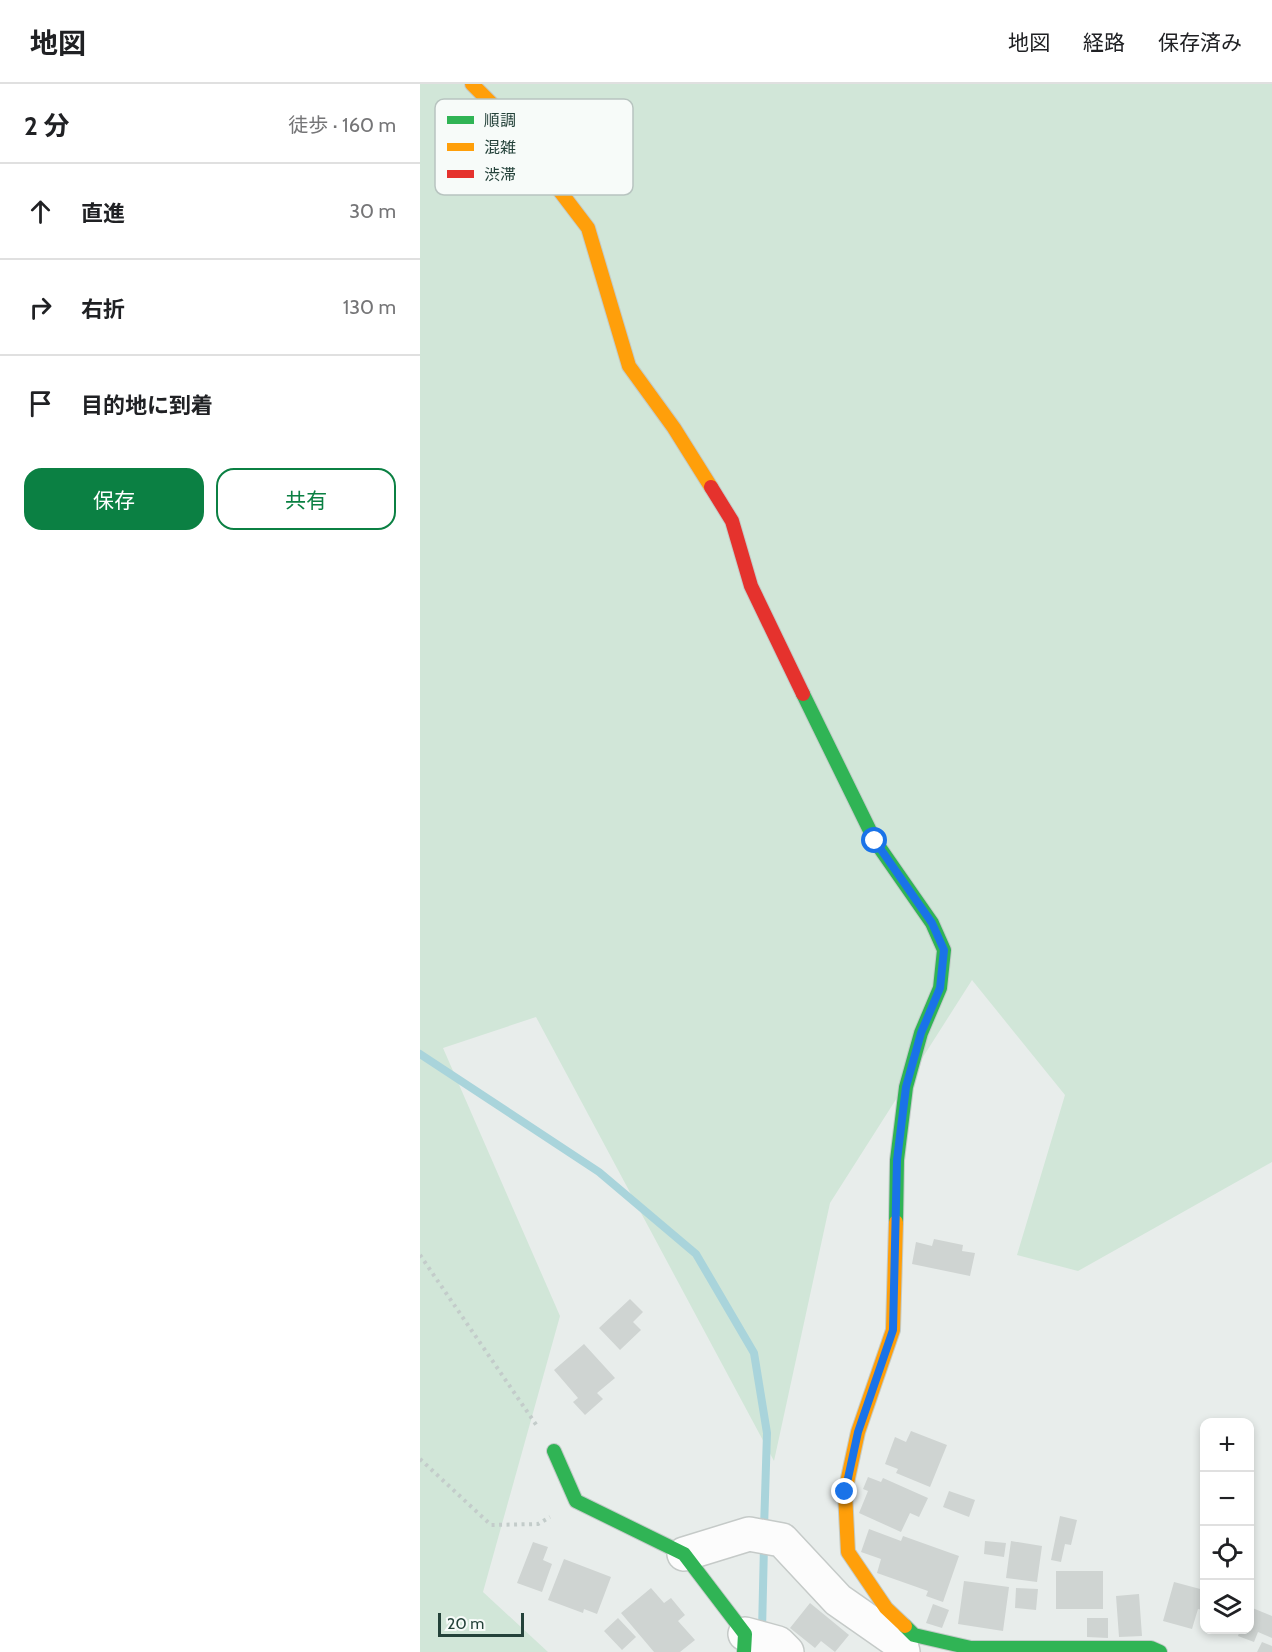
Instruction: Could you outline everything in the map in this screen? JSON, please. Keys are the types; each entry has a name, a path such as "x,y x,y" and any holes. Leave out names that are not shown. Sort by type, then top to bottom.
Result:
{"street":[{"path":"472,84 487,99"},
{"path":"563,195 588,228 629,366 675,428 732,521 751,586 875,841 932,923 944,950 940,988 921,1033 906,1087 897,1160 893,1330 858,1432 845,1492 848,1552 886,1608 899,1638"},
{"path":"554,1451 576,1501 684,1554 745,1643 778,1644 787,1652"},
{"path":"684,1554 749,1534 782,1540 838,1600 899,1638 914,1635 971,1648 1105,1650 1151,1648 1160,1652"}],"path":[{"path":"420,1255 554,1451"},
{"path":"420,1459 492,1525 538,1524 576,1501"}],"green space":[{"path":"420,84 1272,84 1272,1162 1078,1271 1017,1255 1065,1095 972,980 830,1203 774,1461 536,1017 443,1048 560,1316 483,1592 548,1652 420,1652"}],"building":[{"path":"934,1239 963,1245 962,1251 975,1253 970,1276 912,1264 916,1242 932,1246"},
{"path":"630,1299 643,1312 633,1322 641,1330 620,1350 599,1328"},
{"path":"584,1344 615,1378 597,1393 603,1399 585,1415 573,1402 578,1398 554,1370"},
{"path":"911,1431 947,1445 930,1487 896,1473 898,1469 885,1464 895,1437 906,1442"},
{"path":"868,1477 881,1482 883,1478 928,1498 919,1517 910,1513 901,1532 859,1513 868,1491 863,1489"},
{"path":"949,1491 975,1500 969,1517 943,1507"},
{"path":"1060,1516 1077,1520 1071,1545 1065,1544 1061,1562 1051,1560"},
{"path":"869,1529 901,1541 903,1536 959,1556 943,1602 926,1596 928,1591 877,1573 881,1559 861,1552"},
{"path":"985,1541 1006,1543 1004,1557 984,1554"},
{"path":"1011,1541 1042,1546 1037,1582 1006,1578"},
{"path":"533,1542 548,1547 543,1560 552,1564 542,1592 517,1583"},
{"path":"564,1559 611,1577 597,1614 584,1609 583,1613 548,1600"},
{"path":"1056,1571 1103,1571 1103,1609 1056,1609"},
{"path":"964,1581 1009,1587 1003,1631 958,1624"},
{"path":"1174,1582 1200,1589 1200,1609 1198,1609 1192,1629 1163,1621"},
{"path":"651,1588 664,1603 671,1598 685,1615 678,1621 695,1640 680,1652 654,1652 621,1613"},
{"path":"1016,1588 1038,1589 1036,1610 1015,1608"},
{"path":"1139,1594 1142,1636 1119,1637 1116,1596"},
{"path":"810,1603 849,1635 835,1652 821,1641 815,1648 790,1628"},
{"path":"933,1604 949,1610 942,1628 926,1623"},
{"path":"1254,1609 1272,1616 1272,1638 1258,1632 1254,1642 1238,1636 1239,1634 1254,1634"},
{"path":"618,1618 636,1637 622,1650 604,1631"},
{"path":"1087,1618 1108,1618 1108,1638 1087,1637"},
{"path":"1262,1642 1272,1646 1272,1652 1257,1652"}],"waterway":[{"path":"420,1054 599,1172 696,1254 754,1353 767,1433 764,1529"},
{"path":"762,1631 764,1545"}],"traffic: fast":[{"path":"803,694 875,841 932,923 944,950 940,988 921,1033 906,1087 897,1160 896,1222"},
{"path":"554,1451 576,1501 684,1554 745,1634 744,1652"},
{"path":"905,1626 914,1635 971,1648 1151,1648 1160,1652"}],"traffic: slow":[{"path":"472,84 487,99"},
{"path":"563,195 588,228 629,366 674,428 711,487"},
{"path":"896,1222 893,1330 858,1432 845,1492 848,1552 886,1608 905,1626"}],"traffic: jam":[{"path":"711,487 732,521 751,586 803,694"}],"route":[{"path":"845,1492 858,1432 893,1330 897,1160 906,1087 921,1033 940,988 944,950 932,923 875,841"}]}
